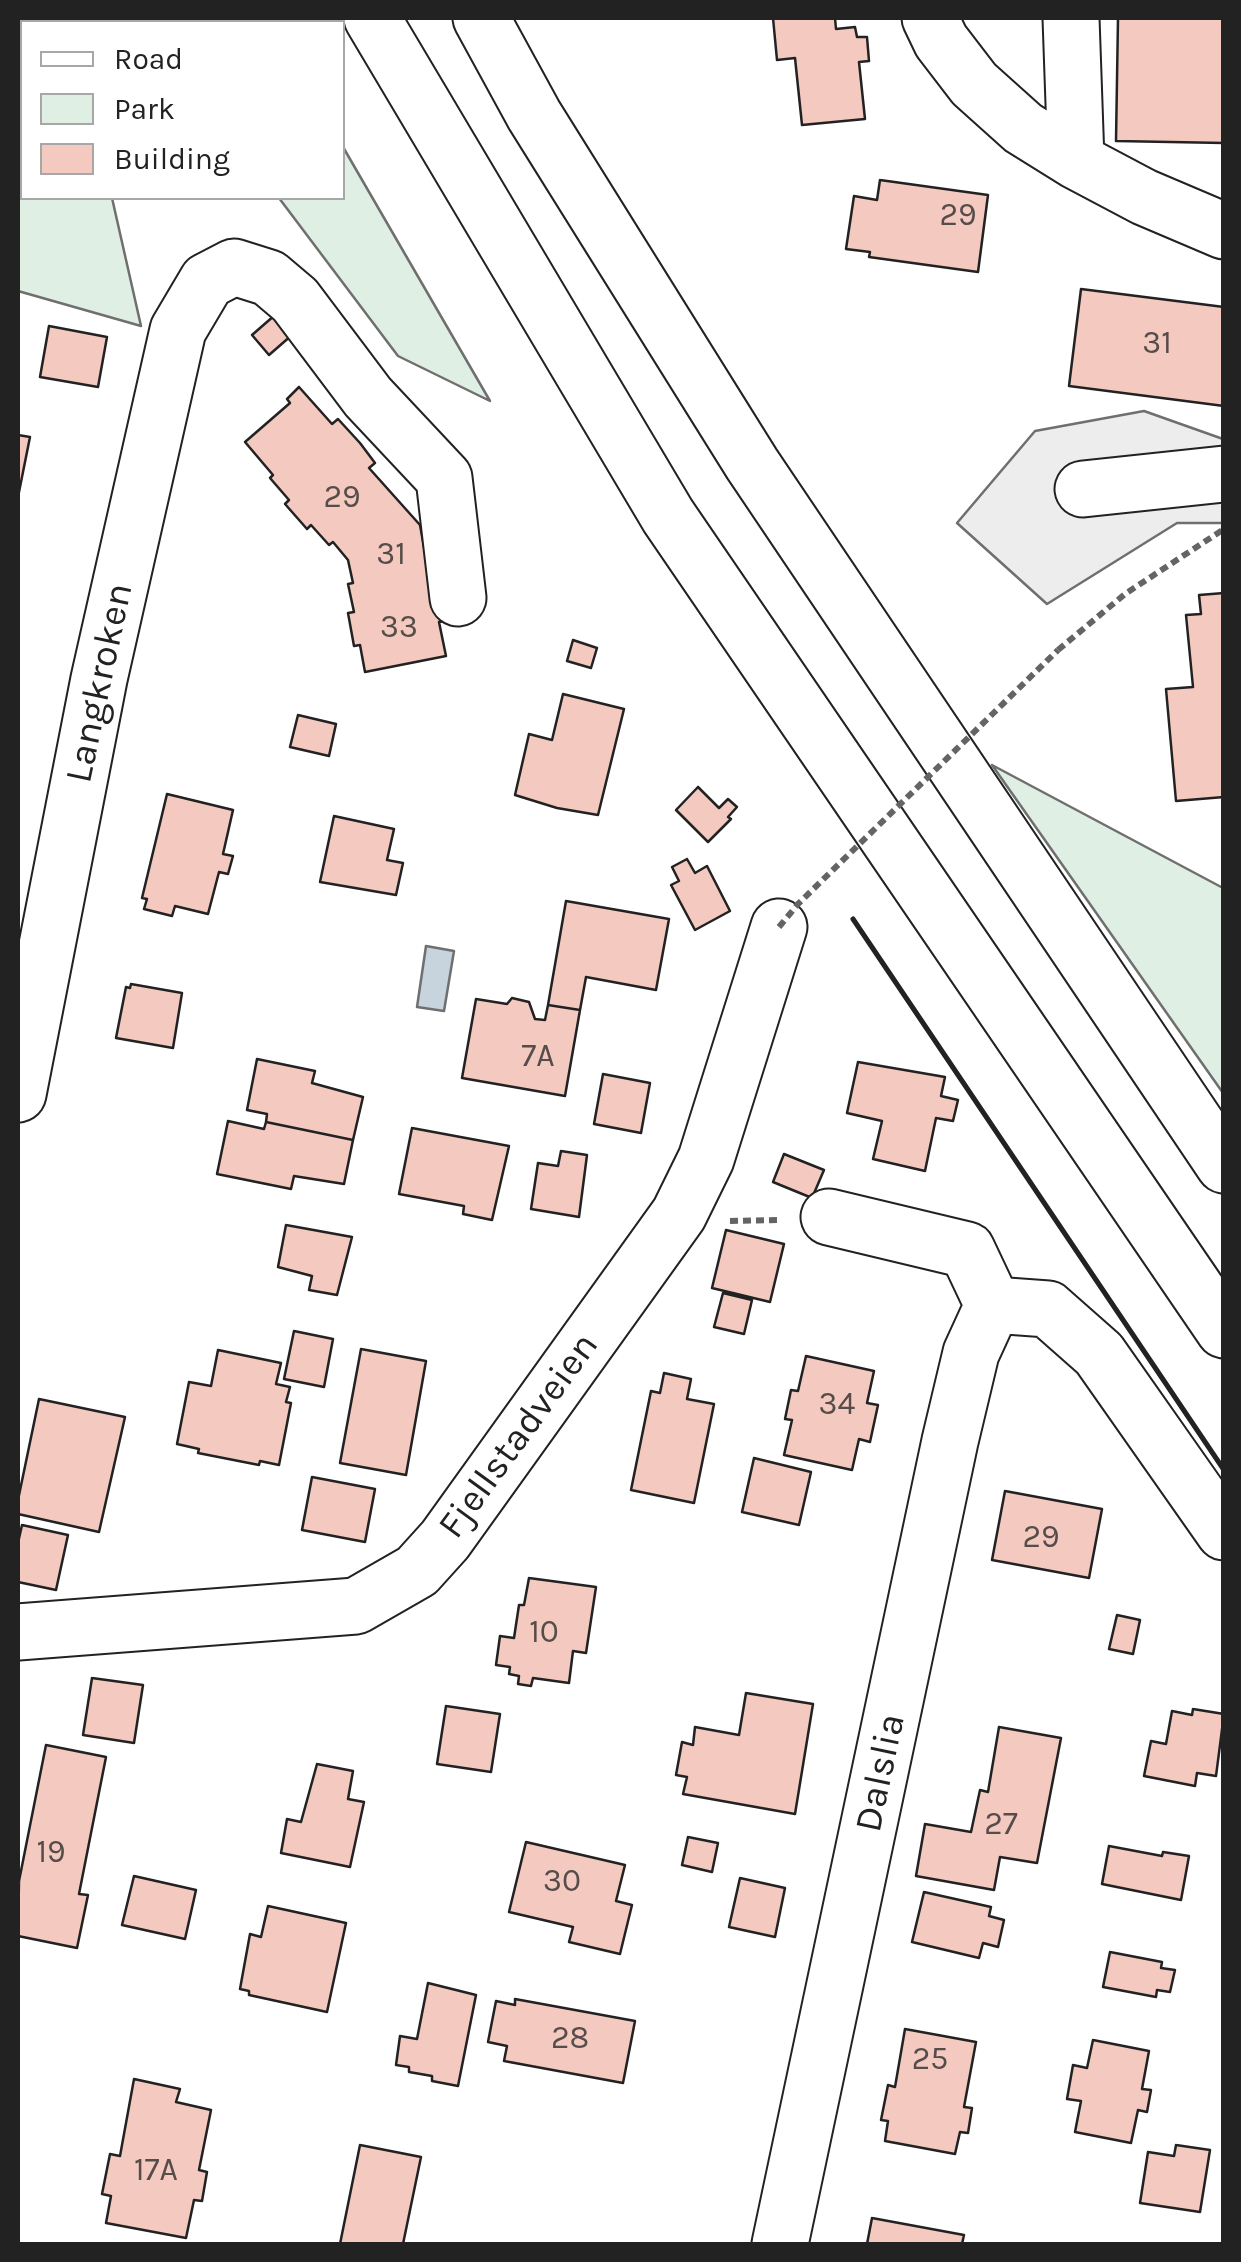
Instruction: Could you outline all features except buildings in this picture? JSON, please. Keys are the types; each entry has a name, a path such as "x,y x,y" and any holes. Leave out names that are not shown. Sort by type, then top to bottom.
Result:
{"main road":[{"path":"372,18 668,516 1224,1330"},
{"path":"481,18 534,115 752,464 1224,1166"},
{"path":"497,18 534,115"},
{"path":"930,18 974,84 1023,128 1144,197 1224,231"},
{"path":"1071,18 1076,161"},
{"name":"Langkroken","path":"18,1094 99,679 178,330 207,281 234,267 269,278 295,300 368,396 444,478 458,598"},
{"path":"1083,490 1224,474"},
{"name":"Fjellstadveien","path":"18,1632 356,1606 417,1571 446,1540 679,1214 706,1159 779,927"},
{"path":"829,1217 967,1250 993,1305 1048,1309 1099,1354 1224,1532"},
{"name":"Dalslia","path":"780,2244 950,1441 971,1353 993,1305"}],"path":[{"path":"779,927 1058,650 1125,594 1224,529"},
{"path":"679,1214 740,1223 829,1217"}],"green space":[{"path":"18,18 125,18 20,20 20,200 112,200 141,326 18,291"},
{"path":"345,150 490,401 398,356 281,200 345,200"},
{"path":"992,765 1223,888 1223,1093"}],"shaded area":[{"path":"1144,411 1223,439 1223,523 1177,523 1047,604 957,523 1035,431"},
{"path":"426,946 454,951 444,1011 417,1007"}],"wall":[{"path":"853,919 1224,1470"}]}
